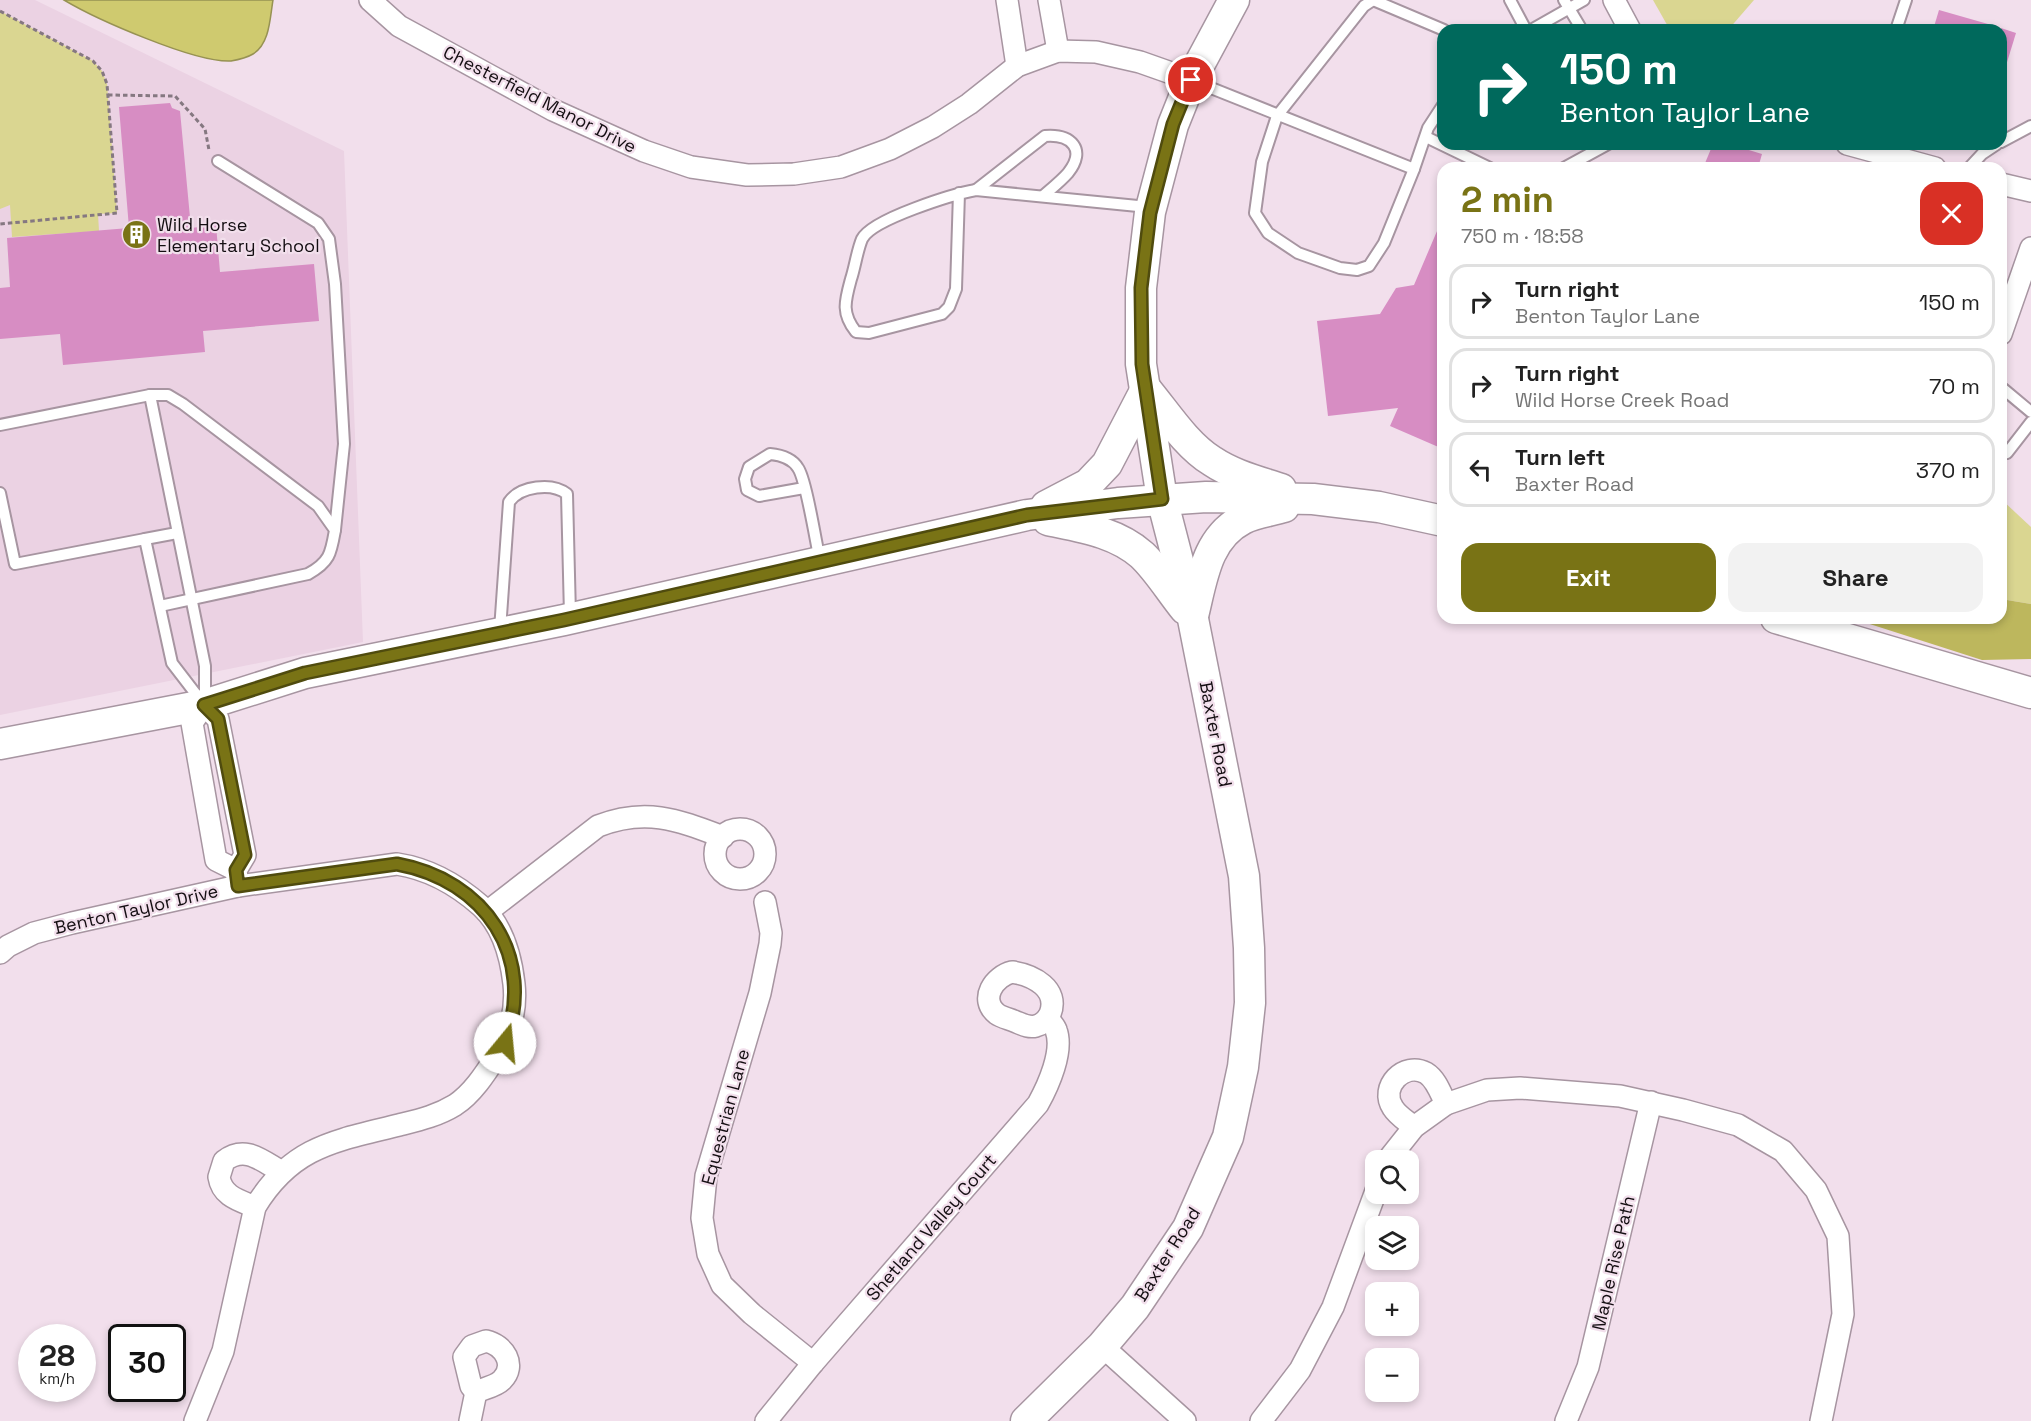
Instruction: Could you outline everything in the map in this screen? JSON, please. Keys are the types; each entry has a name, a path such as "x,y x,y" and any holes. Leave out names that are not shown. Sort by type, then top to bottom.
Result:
{"main road":[{"name":"Baxter Road","path":"1026,1421 1102,1346 1135,1307 1188,1228 1228,1137 1240,1085 1248,1034 1249,948 1244,876 1192,619 1162,499 1142,364 1141,288 1151,207 1173,124 1191,80 1234,0"},
{"path":"1027,515 1088,484 1107,464 1146,389 1190,442 1210,460 1236,474 1313,499"},
{"path":"0,744 204,705 305,673 571,619 1027,515 1162,499 1206,497 1313,499 1379,507 1437,520"},
{"path":"1192,619 1209,553 1224,533 1243,519 1313,499"},
{"path":"1027,515 1097,530 1122,542 1142,556 1192,619"},
{"path":"1796,624 2031,693"}],"street":[{"name":"Chesterfield Manor Drive","path":"370,0 399,26 554,110 644,151 691,167 747,175 794,174 841,167 890,149 942,122 1017,66 1058,51 1096,52 1140,62 1191,80"},
{"path":"1007,0 1017,66"},
{"path":"1049,0 1058,51"},
{"path":"1614,0 1627,24"},
{"path":"1873,150 1914,162"},
{"path":"2007,185 2031,191"},
{"path":"2007,318 2029,261"},
{"path":"204,705 218,719 245,855 237,878 216,860 192,723 204,705"},
{"path":"487,912 598,826 617,819 656,815 676,819 723,837"},
{"path":"745,830 758,838 765,852 760,890 735,879 722,871 718,865 716,850 723,837 729,832 745,830"},
{"name":"Benton Taylor Drive","path":"0,953 8,946 34,933 237,878 397,864 421,868 462,890 487,912 504,942 510,959 516,1000 512,1023 505,1043 485,1074 457,1104 437,1116 340,1140 298,1158 280,1171 267,1186 255,1207 223,1351 195,1421"},
{"name":"Equestrian Lane","path":"760,890 771,933 770,944 760,993 706,1176 702,1218 708,1254 722,1285 752,1314 813,1363"},
{"name":"Shetland Valley Court","path":"766,1421 813,1363 1038,1104 1048,1085 1056,1056 1057,1031 1048,1018"},
{"path":"1414,1127 1399,1115 1390,1101 1391,1085 1402,1073 1410,1070 1426,1073 1432,1078 1446,1104"},
{"path":"1396,1150 1414,1127 1446,1104 1487,1090 1520,1088 1620,1096 1651,1102 1738,1125 1783,1151 1816,1190 1838,1236 1844,1314 1821,1421"},
{"name":"Maple Rise Path","path":"1566,1421 1588,1367 1651,1102"},
{"path":"255,1207 225,1192 219,1177 224,1161 239,1153 247,1153 280,1171"},
{"path":"1261,1421 1300,1370 1333,1307 1371,1204"},
{"path":"1102,1346 1185,1421"},
{"path":"470,1421 476,1392"}],"lane":[{"path":"1437,27 1373,0 1364,6 1277,116 1262,162 1255,213 1268,233 1298,253 1340,268 1357,270 1369,266 1384,243 1428,128 1437,114"},
{"path":"1510,0 1523,24"},
{"path":"1539,24 1566,4 1584,0"},
{"path":"1898,24 1906,0"},
{"path":"1566,4 1578,24"},
{"path":"1191,80 1414,169"},
{"path":"2007,139 2031,126"},
{"path":"976,190 1045,136 1058,135 1067,138 1073,144 1076,153 1074,163 1043,196"},
{"path":"1426,137 1437,142"},
{"path":"1453,150 1478,162"},
{"path":"1572,162 1588,150"},
{"path":"1975,162 1988,150"},
{"path":"160,606 308,574 321,567 331,554 335,530 344,444 335,284 329,239 318,223 218,161"},
{"path":"959,193 956,289 949,307 942,314 869,333 856,332 848,321 845,310 847,295 863,237 875,225 959,193 976,190 1151,207"},
{"path":"2007,392 2031,412"},
{"path":"0,425 150,395 168,395 318,506 335,530"},
{"path":"150,395 205,666 204,705"},
{"path":"2007,453 2031,422"},
{"path":"804,488 759,496 747,490 746,479 749,466 770,454 790,459 799,469 804,488 820,561"},
{"path":"499,633 509,502 516,494 542,486 561,489 567,494 571,619"},
{"path":"0,493 15,564 177,533"},
{"path":"145,539 172,663 204,705"}],"path":[{"path":"0,11 93,62 102,71 108,95 117,213 0,224"},
{"path":"108,95 175,96 205,129 209,153 218,161"}],"shaded area":[{"path":"0,0 35,0 344,151 363,642 0,715"},
{"path":"64,0 273,0 268,30 259,50 231,61 215,60 171,48 121,28"},
{"path":"1653,0 1754,0 1733,24 1667,24"},
{"path":"0,11 93,61 102,71 107,84 117,213 98,214 99,231 12,237 10,205 0,209"},
{"path":"2007,505 2031,527 2031,604 2007,600"},
{"path":"2007,600 2031,604 2031,659 1982,660 1870,624 2007,624"}],"building":[{"path":"1939,10 1988,24 1935,24"},
{"path":"2007,30 2016,33 2007,62"},
{"name":"Wild Horse Elementary School","path":"170,103 172,108 180,111 191,228 216,225 220,272 314,264 319,321 203,331 205,352 63,365 60,334 0,339 0,288 10,287 7,238 129,228 119,107"},
{"path":"1710,150 1749,150 1762,154 1760,162 1706,162"},
{"path":"1437,231 1437,446 1390,426 1398,408 1328,416 1317,321 1380,314 1396,288 1414,285"}],"place":[{"name":"Wild Horse Elementary School","path":"136,234"}],"route":[{"path":"505,1043 512,1023 516,1000 510,959 504,942 487,912 462,890 421,868 397,864 238,886 236,870 245,855 218,719 204,705 305,673 647,602 804,564 978,528 1027,515 1162,499 1142,364 1141,288 1144,250 1159,174 1173,124 1191,80"}]}
